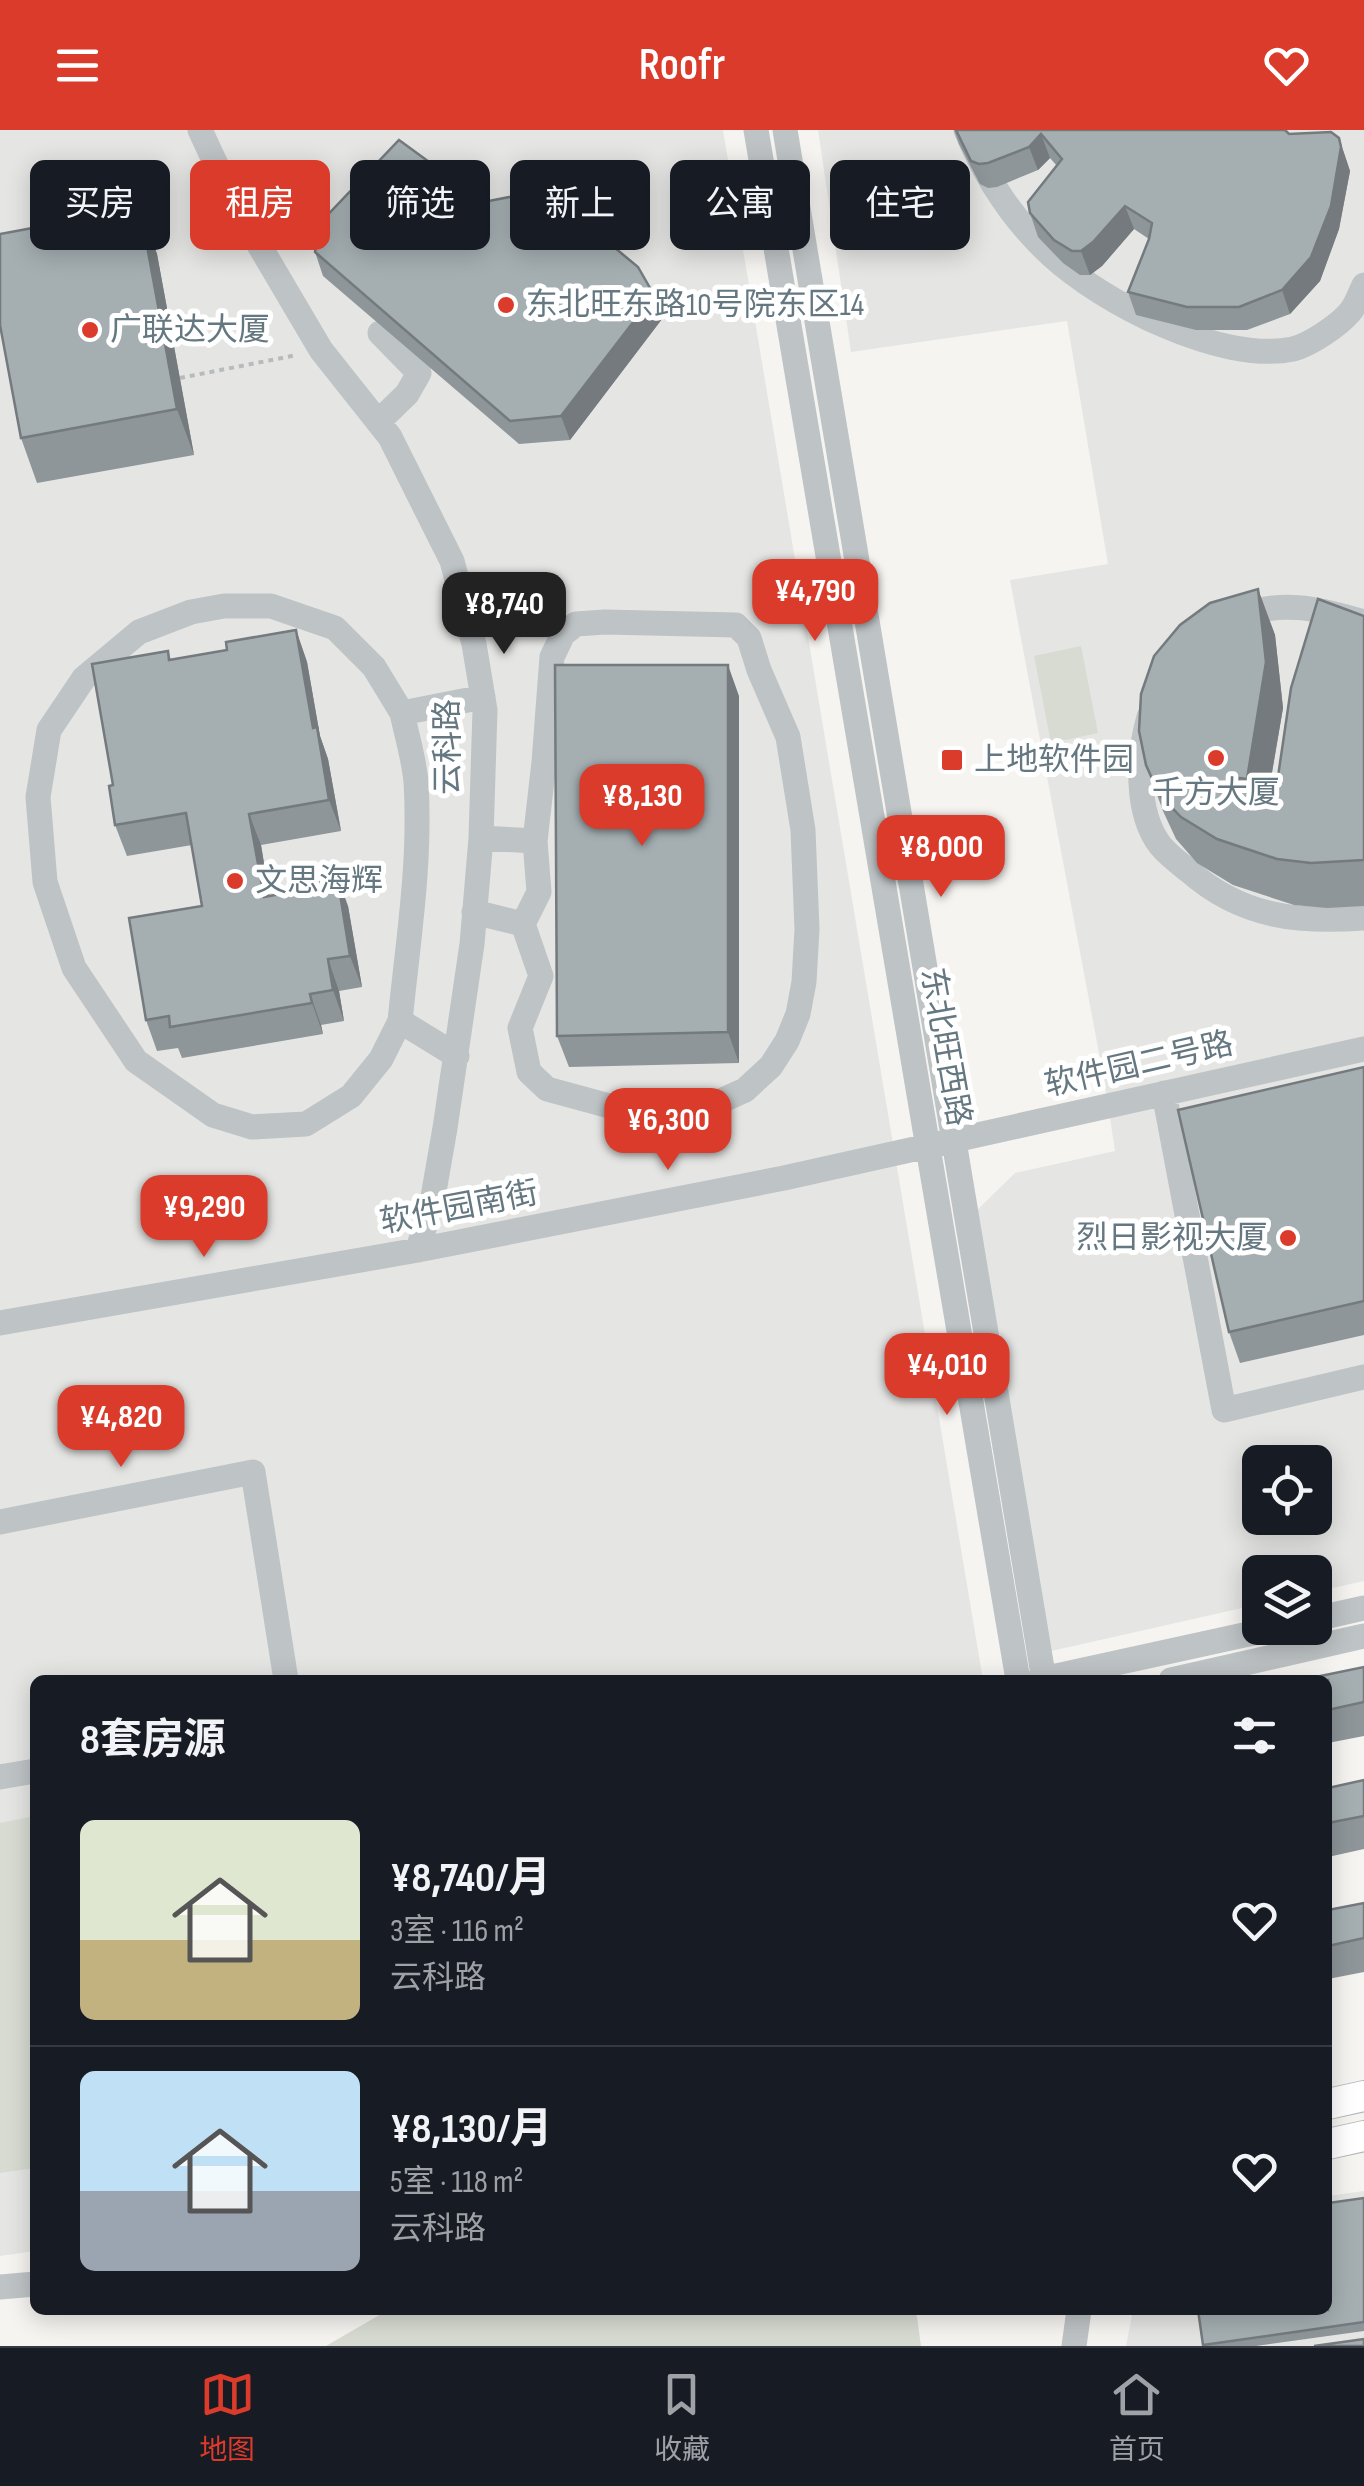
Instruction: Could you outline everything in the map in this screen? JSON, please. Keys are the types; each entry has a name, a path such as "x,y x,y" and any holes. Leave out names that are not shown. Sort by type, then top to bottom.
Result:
{"main road":[{"path":"1332,2103 1364,2096"},
{"path":"1332,2143 1364,2136"}],"street":[{"name":"云科路","path":"200,130 232,199 321,350 399,454 452,561 474,644 485,710 474,912 457,1056 433,1197 418,1250"},
{"name":"东北旺西路","path":"756,130 1041,1675"},
{"name":"东北旺西路","path":"785,130 941,1144 1017,1675"},
{"path":"966,130 980,165 1010,212 1052,257 1118,304 1184,334 1231,348 1263,352 1295,349 1314,341 1351,311 1364,285"},
{"path":"378,422 407,394 419,373 380,333"},
{"path":"224,606 271,606 336,628 374,666 402,713 415,777 418,841 400,1021 380,1059 352,1096 306,1124 252,1127 214,1115 136,1061 74,968 44,882 38,797 48,730 84,678 138,632 191,612 224,606"},
{"path":"1215,628 1267,607 1307,608 1364,622"},
{"path":"576,624 736,625 749,638 758,670 788,737 803,830 807,929 804,982 792,1028 770,1066 745,1090 701,1110 636,1113 547,1090 530,1072 520,1028 541,976 523,924 539,892 535,841 552,657 563,634 576,624"},
{"path":"1158,689 1144,733 1140,782 1149,827 1161,847 1216,894 1266,913 1322,922 1364,918"},
{"path":"402,713 483,697"},
{"path":"480,838 535,841"},
{"path":"474,912 523,924"},
{"path":"400,1021 457,1056"},
{"name":"软件园二号路","path":"941,1144 1364,1049"},
{"path":"1164,1093 1224,1410 1364,1376"},
{"name":"软件园南街","path":"0,1323 418,1250 941,1144"},
{"path":"0,1522 253,1472 285,1675"},
{"path":"1332,1615 1364,1608"},
{"path":"1064,1675 1242,1636"},
{"path":"1193,1675 1364,1636"},
{"path":"0,1777 30,1772"},
{"path":"0,2287 30,2284"},
{"path":"1074,2346 1078,2315"}],"path":[{"path":"180,378 321,350"}],"shaded area":[{"path":"0,130 723,130 728,160 670,160 670,250 743,250 982,1675 30,1675 30,2252 0,2256"},
{"path":"818,130 1364,130 1364,1581 1332,1588 1332,1555 1242,1555 1242,1608 1047,1652 974,1213 1015,1173 1115,1151 1010,580 1108,564 1067,321 851,352 836,250 970,250 970,160 830,160 830,211"},
{"path":"1081,646 1098,733 1051,743 1034,656"},
{"path":"30,1817 30,2169 0,2173 0,1823"},
{"path":"1364,2191 1364,2346 1126,2346 1132,2315 1332,2315 1332,2195"},
{"path":"379,2315 917,2315 921,2346 326,2346"}],"building":[{"path":"956,130 1331,132 1339,138 1341,147 1331,206 1311,257 1282,290 1239,307 1187,307 1128,292 1152,223 1125,206 1081,251 1072,251 1054,240 1030,213 1028,202 1062,159 1041,134 1029,147 979,164 971,161"},
{"name":"东北旺东路10号院东区14","path":"399,140 426,160 380,160"},
{"name":"东北旺东路10号院东区14","path":"350,191 350,250 490,250 490,201 510,197 510,250 617,250 638,267 654,295 561,416 510,421 315,252 330,250 330,212"},
{"name":"广联达大厦","path":"30,228 30,250 148,250 177,409 21,438 0,325 0,234"},
{"name":"千方大厦","path":"1258,589 1266,662 1247,779 1239,778 1237,788 1275,797 1291,688 1318,599 1364,616 1364,860 1311,863 1277,859 1217,839 1181,817 1159,794 1146,765 1139,731 1141,694 1154,656 1180,625 1210,603"},
{"name":"文思海辉","path":"296,630 329,800 249,814 264,897 291,892 289,883 337,875 350,956 328,959 333,990 310,994 312,1003 170,1027 169,1016 146,1020 129,918 202,906 186,813 115,825 109,786 113,785 92,664 168,651 169,660 227,650 226,642"},
{"path":"555,665 728,665 728,1032 557,1036"},
{"name":"烈日影视大厦","path":"1364,1067 1364,1301 1229,1332 1178,1110"},
{"path":"1364,1667 1364,1702 1332,1709 1332,1675 1325,1675"},
{"path":"1364,1780 1364,1816 1332,1822 1332,1787"},
{"path":"1364,1903 1364,1938 1332,1945 1332,1909"},
{"path":"1364,2198 1364,2322 1203,2345 1199,2315 1332,2315 1332,2202"},
{"path":"1364,2339 1364,2346 1314,2346"}],"place":[{"name":"东北旺东路10号院东区14","path":"506,305"},
{"name":"广联达大厦","path":"90,330"},
{"name":"千方大厦","path":"1216,758"},
{"name":"上地软件园","path":"952,760"},
{"name":"文思海辉","path":"235,881"},
{"name":"烈日影视大厦","path":"1288,1238"}]}
